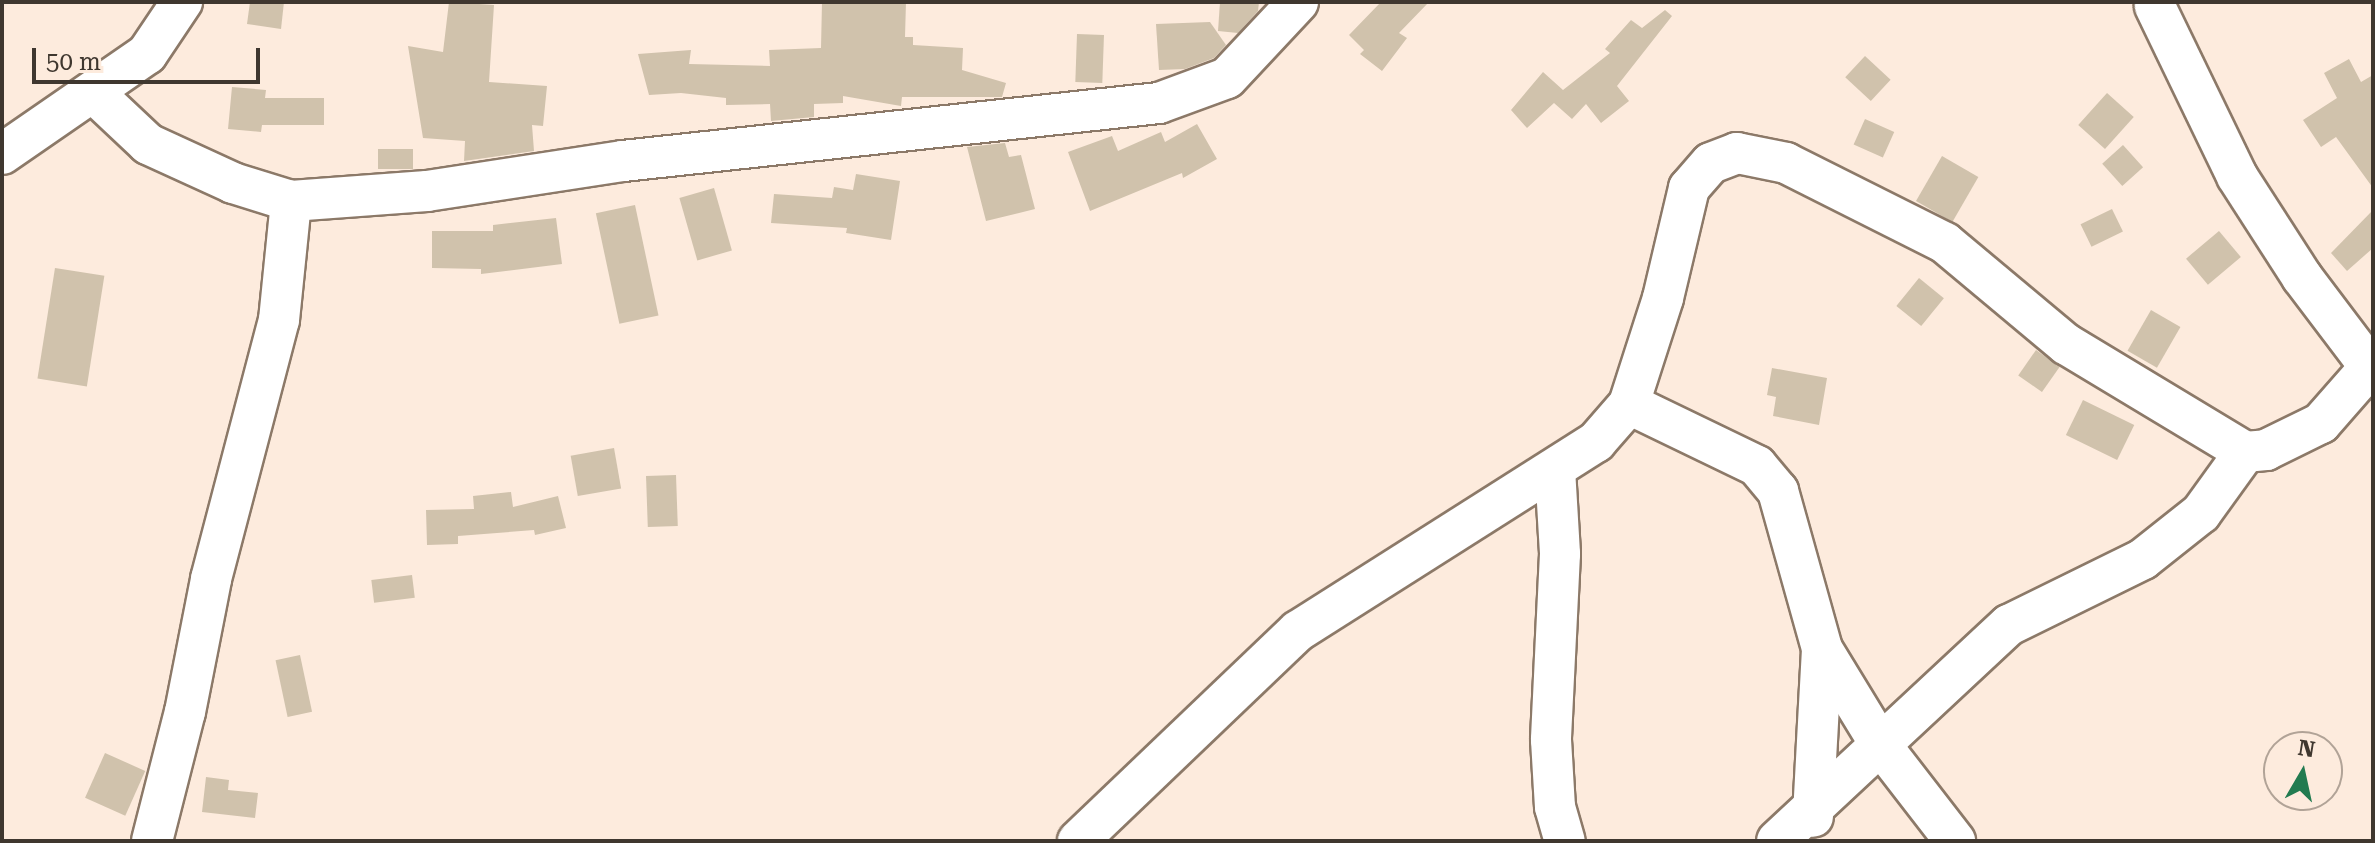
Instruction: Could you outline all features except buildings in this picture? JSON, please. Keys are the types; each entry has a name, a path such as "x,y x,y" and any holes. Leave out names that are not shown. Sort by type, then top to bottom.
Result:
{"street":[{"path":"2,154 95,94 147,54 182,2"},
{"path":"95,94 148,144 233,183 291,201 427,191 623,161 1159,103 1227,78 1298,2"},
{"path":"1078,841 1298,631 1596,442 1629,404 1663,298 1689,188 1711,163 1737,153 1786,163 1945,243 2066,344 2245,452 2266,450 2321,423 2372,366 2302,277 2237,176 2155,6"},
{"path":"152,841 185,712 211,579 279,320 291,201"},
{"path":"1629,404 1769,474 1822,649 1880,744 1955,841"},
{"path":"1777,841 1813,823 1880,744 2009,625 2143,559 2201,513 2245,452"},
{"path":"1555,469 1560,554 1551,740 1555,807 1565,841"},
{"path":"1813,823 1822,649"}]}
